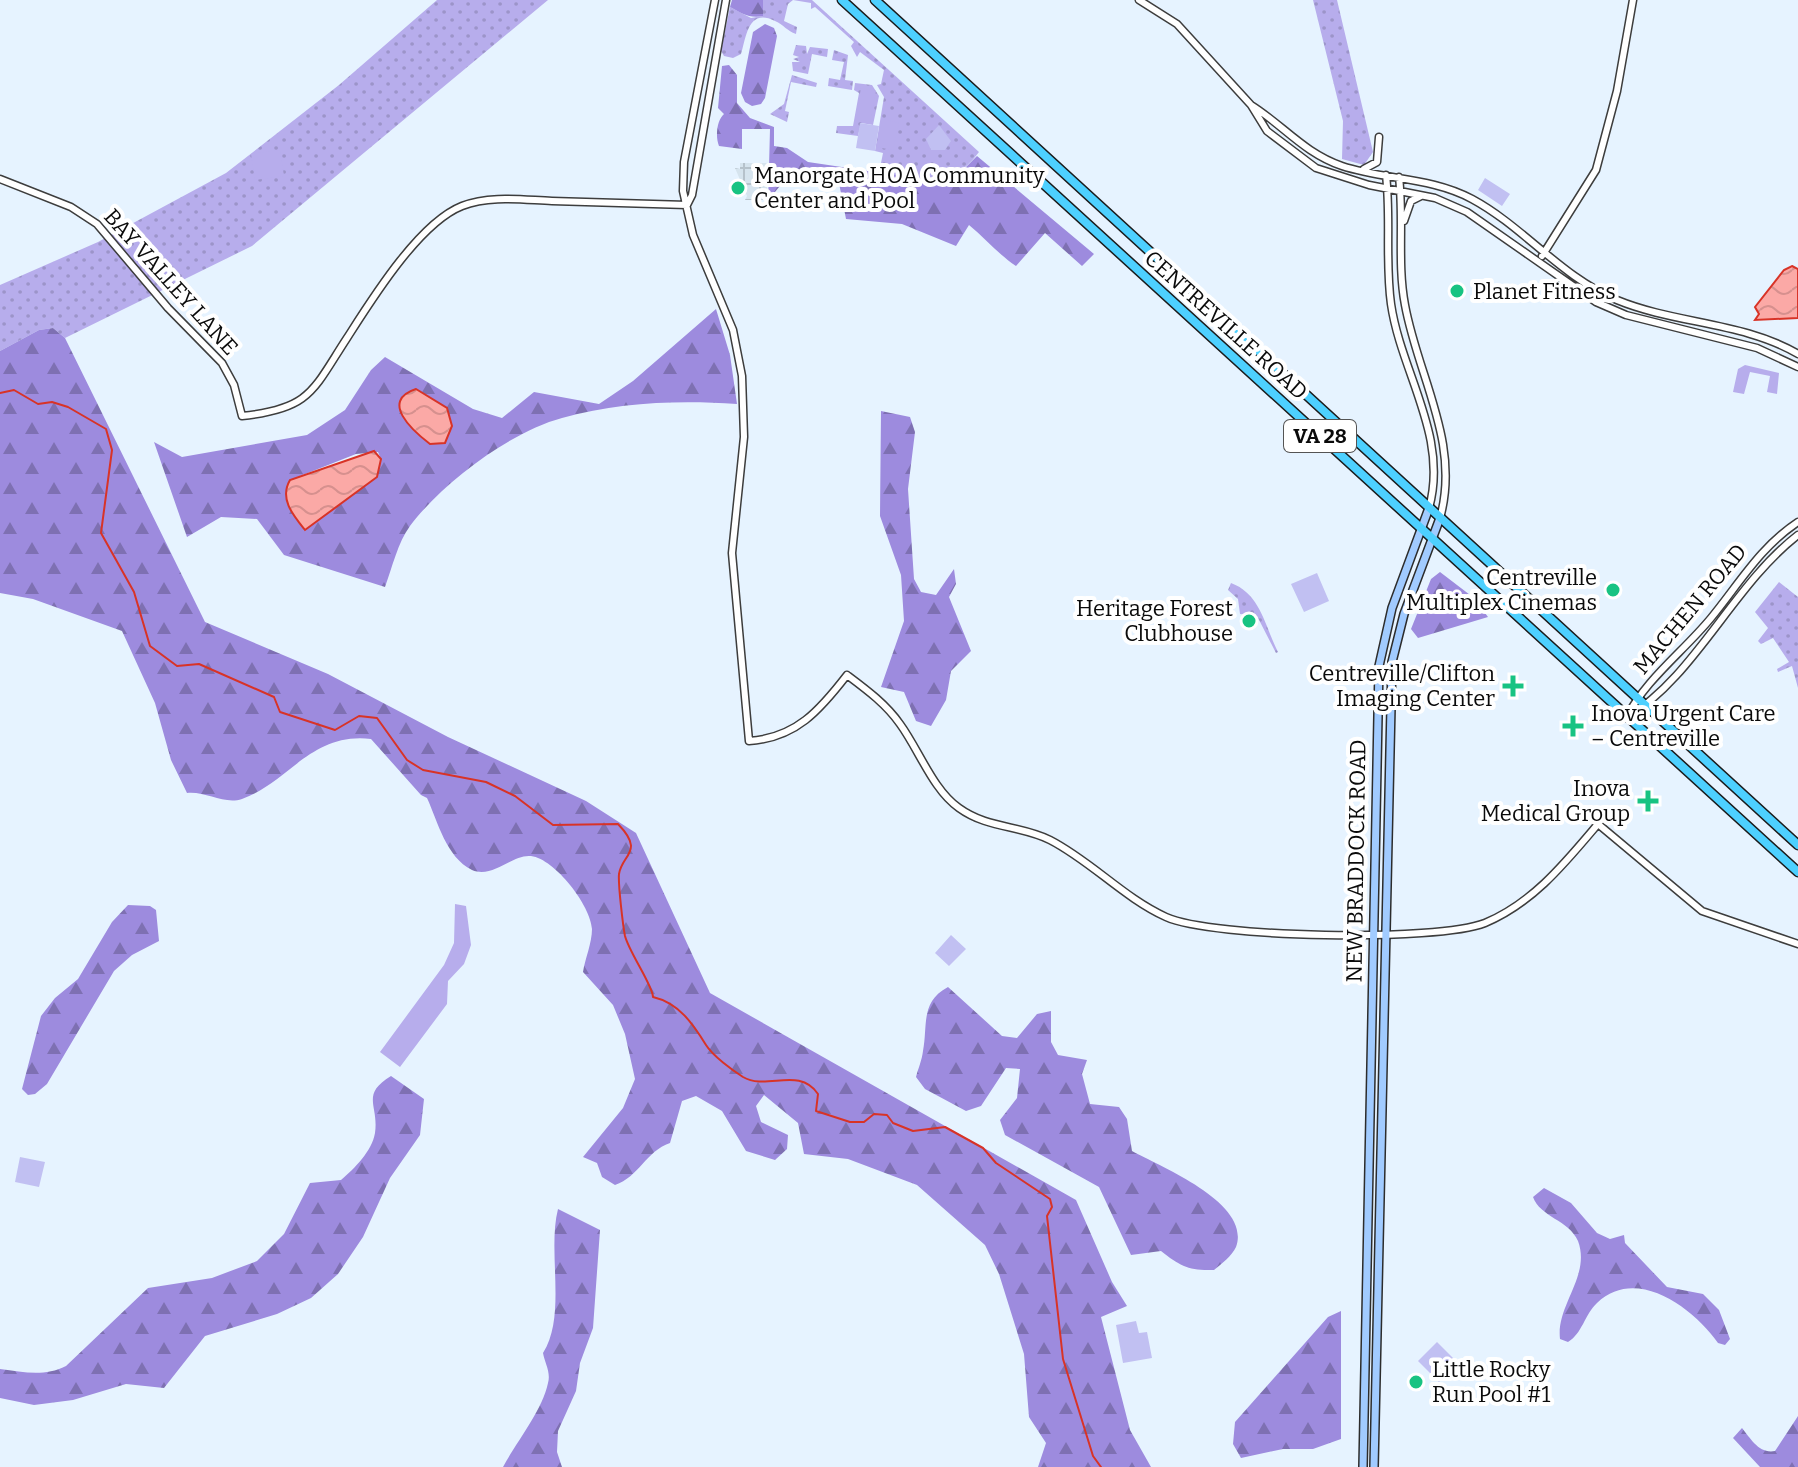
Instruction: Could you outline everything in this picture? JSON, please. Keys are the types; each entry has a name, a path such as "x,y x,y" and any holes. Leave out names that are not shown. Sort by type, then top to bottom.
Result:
{"highway":[{"name":"CENTREVILLE ROAD","path":"842,0 1798,872"},
{"name":"CENTREVILLE ROAD","path":"875,0 1798,845"}],"main road":[{"name":"NEW BRADDOCK ROAD","path":"1363,1467 1380,656 1392,608 1424,530 1429,508"},
{"name":"NEW BRADDOCK ROAD","path":"1374,1467 1392,662 1404,614 1440,518"}],"street":[{"path":"715,0 684,162 683,191 693,235 728,317 742,376 744,437 732,553 749,741 778,736 802,724 827,702 847,675 893,714 956,806 999,828 1051,840 1152,910 1181,923 1209,929 1435,934 1486,922 1547,883 1598,824 1702,911 1798,944"},
{"path":"687,205 692,195 726,0"},
{"path":"1139,0 1177,24 1251,105 1313,153 1358,170 1442,186 1475,201 1579,279 1619,301 1655,314 1752,335 1798,354"},
{"path":"1538,262 1596,170 1617,91 1633,0"},
{"path":"1251,105 1265,129 1316,168 1346,179 1425,195 1479,218 1596,302 1626,315 1757,348 1798,367"},
{"path":"1358,170 1371,168 1377,162 1379,137"},
{"name":"NEW BRADDOCK ROAD","path":"1386,175 1391,302 1432,446 1434,484 1429,508"},
{"name":"NEW BRADDOCK ROAD","path":"1399,177 1402,282 1408,320 1444,443 1447,477 1440,518"},
{"name":"BAY VALLEY LANE","path":"0,179 71,207 97,224 168,308 222,363 234,385 242,416 289,405 321,382 347,338 422,234 459,207 501,200 687,205"},
{"path":"1402,232 1409,203 1425,195"},
{"name":"MACHEN ROAD","path":"1626,718 1637,698 1711,619 1758,555 1798,522"},
{"name":"MACHEN ROAD","path":"1626,718 1646,706 1705,640 1759,571 1798,535"}],"shaded area":[{"path":"437,0 548,0 252,246 65,338 53,328 39,330 0,351 0,285 98,242 226,173 339,85"},
{"path":"763,0 793,0 788,4 784,21 797,27 796,34 775,21 759,18 750,26 741,54 733,58 724,56 721,51 730,7 751,18 763,16"},
{"path":"793,0 812,0 979,152 957,173 946,177 922,179 879,173 883,153 875,151 884,97 877,85 881,84 884,70 860,52 857,57 851,46 854,42 815,7 811,9 811,3"},
{"path":"1313,0 1337,0 1373,152 1364,165 1342,159 1343,121"},
{"path":"796,45 806,46 807,54 810,47 828,49 827,57 812,54 808,74 793,71 792,62 800,62 793,59 799,57 793,55"},
{"path":"834,50 848,55 845,80 853,81 852,90 828,86 829,78 840,80 844,62 832,60"},
{"path":"792,75 817,83 816,87 791,82 785,111 789,112 787,122 770,114 784,104"},
{"path":"855,83 872,85 879,96 873,125 861,123 858,136 836,133 837,126 853,126 859,93 854,90"},
{"path":"861,88 876,91 870,122 855,119"},
{"path":"882,119 899,123 893,150 876,147"},
{"path":"860,123 879,126 875,151 856,148"},
{"path":"939,125 951,141 945,150 931,150 926,139"},
{"path":"280,150 284,176 255,180 251,154"},
{"path":"740,163 767,163 767,200 745,200 747,196 735,168 740,169"},
{"path":"1485,178 1510,194 1502,206 1478,190"},
{"path":"1745,365 1779,373 1777,394 1767,392 1770,376 1750,372 1744,394 1733,392 1738,369"},
{"path":"1317,573 1329,601 1304,612 1291,584"},
{"path":"1779,582 1798,597 1798,688 1792,666 1778,672 1777,669 1789,662 1773,638 1761,644 1758,641 1768,628 1755,612"},
{"path":"1231,583 1256,603 1278,652 1257,616 1240,614 1238,599 1228,590"},
{"path":"455,904 466,906 471,945 464,964 448,981 447,1004 400,1067 380,1052 444,965 454,943"},
{"path":"951,935 966,949 949,966 935,953"},
{"path":"20,1157 45,1162 39,1187 15,1182"},
{"path":"1136,1321 1139,1333 1147,1332 1152,1358 1123,1363 1116,1325"},
{"path":"1437,1342 1457,1362 1439,1382 1418,1361"}],"green space":[{"path":"732,0 763,0 763,16 750,16 730,7"},
{"path":"765,24 774,28 777,36 765,98 761,104 752,106 745,102 741,93 753,32"},
{"path":"729,65 737,75 737,103 750,118 774,127 774,146 787,148 808,162 936,181 959,174 977,156 1094,254 1082,266 1045,233 1016,266 969,225 956,246 902,224 846,219 839,183 792,171 775,192 774,205 768,205 770,129 742,129 742,149 719,146 718,124 724,114 718,108 722,66"},
{"path":"716,309 730,355 737,404 671,402 605,408 562,418 521,435 478,461 424,510 402,540 385,587 284,555 257,519 221,517 187,537 154,442 182,457 307,435 345,410 371,370 385,357 473,409 502,418 534,392 599,404 633,381","holes":["378,452 381,459 377,477 305,530 290,480 356,454"]},
{"path":"53,328 65,338 205,622 328,674 448,737 586,801 636,833 710,993 1076,1200 1112,1282 1127,1306 1101,1317 1130,1430 1151,1467 1038,1467 1046,1443 1029,1417 1024,1354 999,1274 985,1245 917,1185 848,1159 804,1154 798,1123 764,1095 756,1106 761,1122 788,1135 787,1149 775,1160 746,1151 722,1111 696,1096 682,1101 670,1143 615,1185 602,1177 597,1163 583,1157 623,1108 635,1079 625,1034 613,1005 583,972 592,929 585,908 561,874 540,859 524,856 480,872 463,864 449,848 427,798 371,739 332,743 301,760 258,792 242,799 228,800 187,793 171,760 155,703 122,631 33,599 0,593 0,351 39,330"},
{"path":"881,411 910,417 915,432 908,489 914,579 921,592 936,595 954,569 956,584 949,597 971,651 951,671 946,700 931,726 916,721 904,692 881,687 904,621 901,575 880,516"},
{"path":"1440,572 1474,598 1488,617 1418,638 1411,629 1431,579"},
{"path":"128,905 150,906 156,910 159,941 132,955 114,971 47,1084 35,1094 28,1095 22,1089 41,1016 55,998 78,979 112,922"},
{"path":"948,987 1002,1036 1017,1038 1037,1014 1051,1011 1051,1042 1058,1055 1087,1060 1082,1074 1090,1104 1119,1107 1127,1119 1132,1151 1201,1188 1231,1216 1237,1231 1236,1247 1229,1257 1214,1270 1198,1270 1161,1251 1131,1255 1099,1187 1005,1135 1000,1120 1017,1098 1020,1069 1006,1068 981,1106 966,1111 925,1089 916,1077 927,1015 933,1000"},
{"path":"391,1076 424,1099 420,1135 390,1178 363,1237 338,1274 311,1298 277,1314 205,1336 164,1388 126,1384 73,1400 34,1405 0,1398 0,1369 42,1373 66,1366 148,1288 212,1278 257,1261 284,1234 310,1183 341,1180 367,1153 375,1133 373,1095"},
{"path":"1544,1188 1571,1203 1597,1233 1610,1239 1624,1235 1625,1243 1667,1287 1703,1294 1719,1310 1730,1339 1725,1345 1718,1343 1680,1305 1647,1290 1629,1288 1613,1292 1597,1303 1568,1342 1560,1339 1560,1326 1577,1278 1581,1254 1574,1234 1542,1209 1533,1197"},
{"path":"558,1209 600,1230 593,1328 580,1363 576,1391 558,1431 557,1452 562,1467 503,1467 535,1415 549,1379 543,1353 554,1321 554,1244"},
{"path":"1341,1311 1341,1439 1313,1449 1283,1449 1241,1458 1233,1444 1235,1422 1328,1317"},
{"path":"1798,1416 1798,1467 1760,1467 1733,1438 1742,1428 1760,1448 1775,1451"}],"water":[{"path":"1792,266 1798,269 1798,318 1755,320 1759,314 1755,307 1784,270"},
{"path":"416,389 447,408 452,426 445,443 430,444 415,432 403,416 400,401 405,394"},
{"path":"374,451 381,459 377,477 305,530 292,513 287,500 290,480"}],"waterway":[{"path":"0,393 14,390 38,404 52,402 68,407 106,429 112,450 101,533 134,592 150,646 177,666 199,664 274,697 280,712 335,730 359,716 377,718 407,760 423,770 486,782 515,796 553,825 618,824 626,833 631,847 619,874 627,943 653,997 670,1004 684,1015 718,1058 752,1081 802,1082 818,1094 816,1111 850,1122 864,1122 874,1114 887,1115 893,1123 913,1131 945,1127 983,1148 996,1163 1050,1199 1052,1207 1047,1216 1063,1359 1093,1456 1101,1467"}],"place":[{"name":"Manorgate HOA Community Center and Pool","path":"738,188"},
{"name":"Planet Fitness","path":"1457,291"},
{"name":"Centreville Multiplex Cinemas","path":"1613,590"},
{"name":"Heritage Forest Clubhouse","path":"1249,621"},
{"name":"Centreville/Clifton Imaging Center","path":"1513,686"},
{"name":"Inova Urgent Care – Centreville","path":"1573,726"},
{"name":"Inova Medical Group","path":"1648,801"},
{"name":"Little Rocky Run Pool #1","path":"1416,1382"}]}
